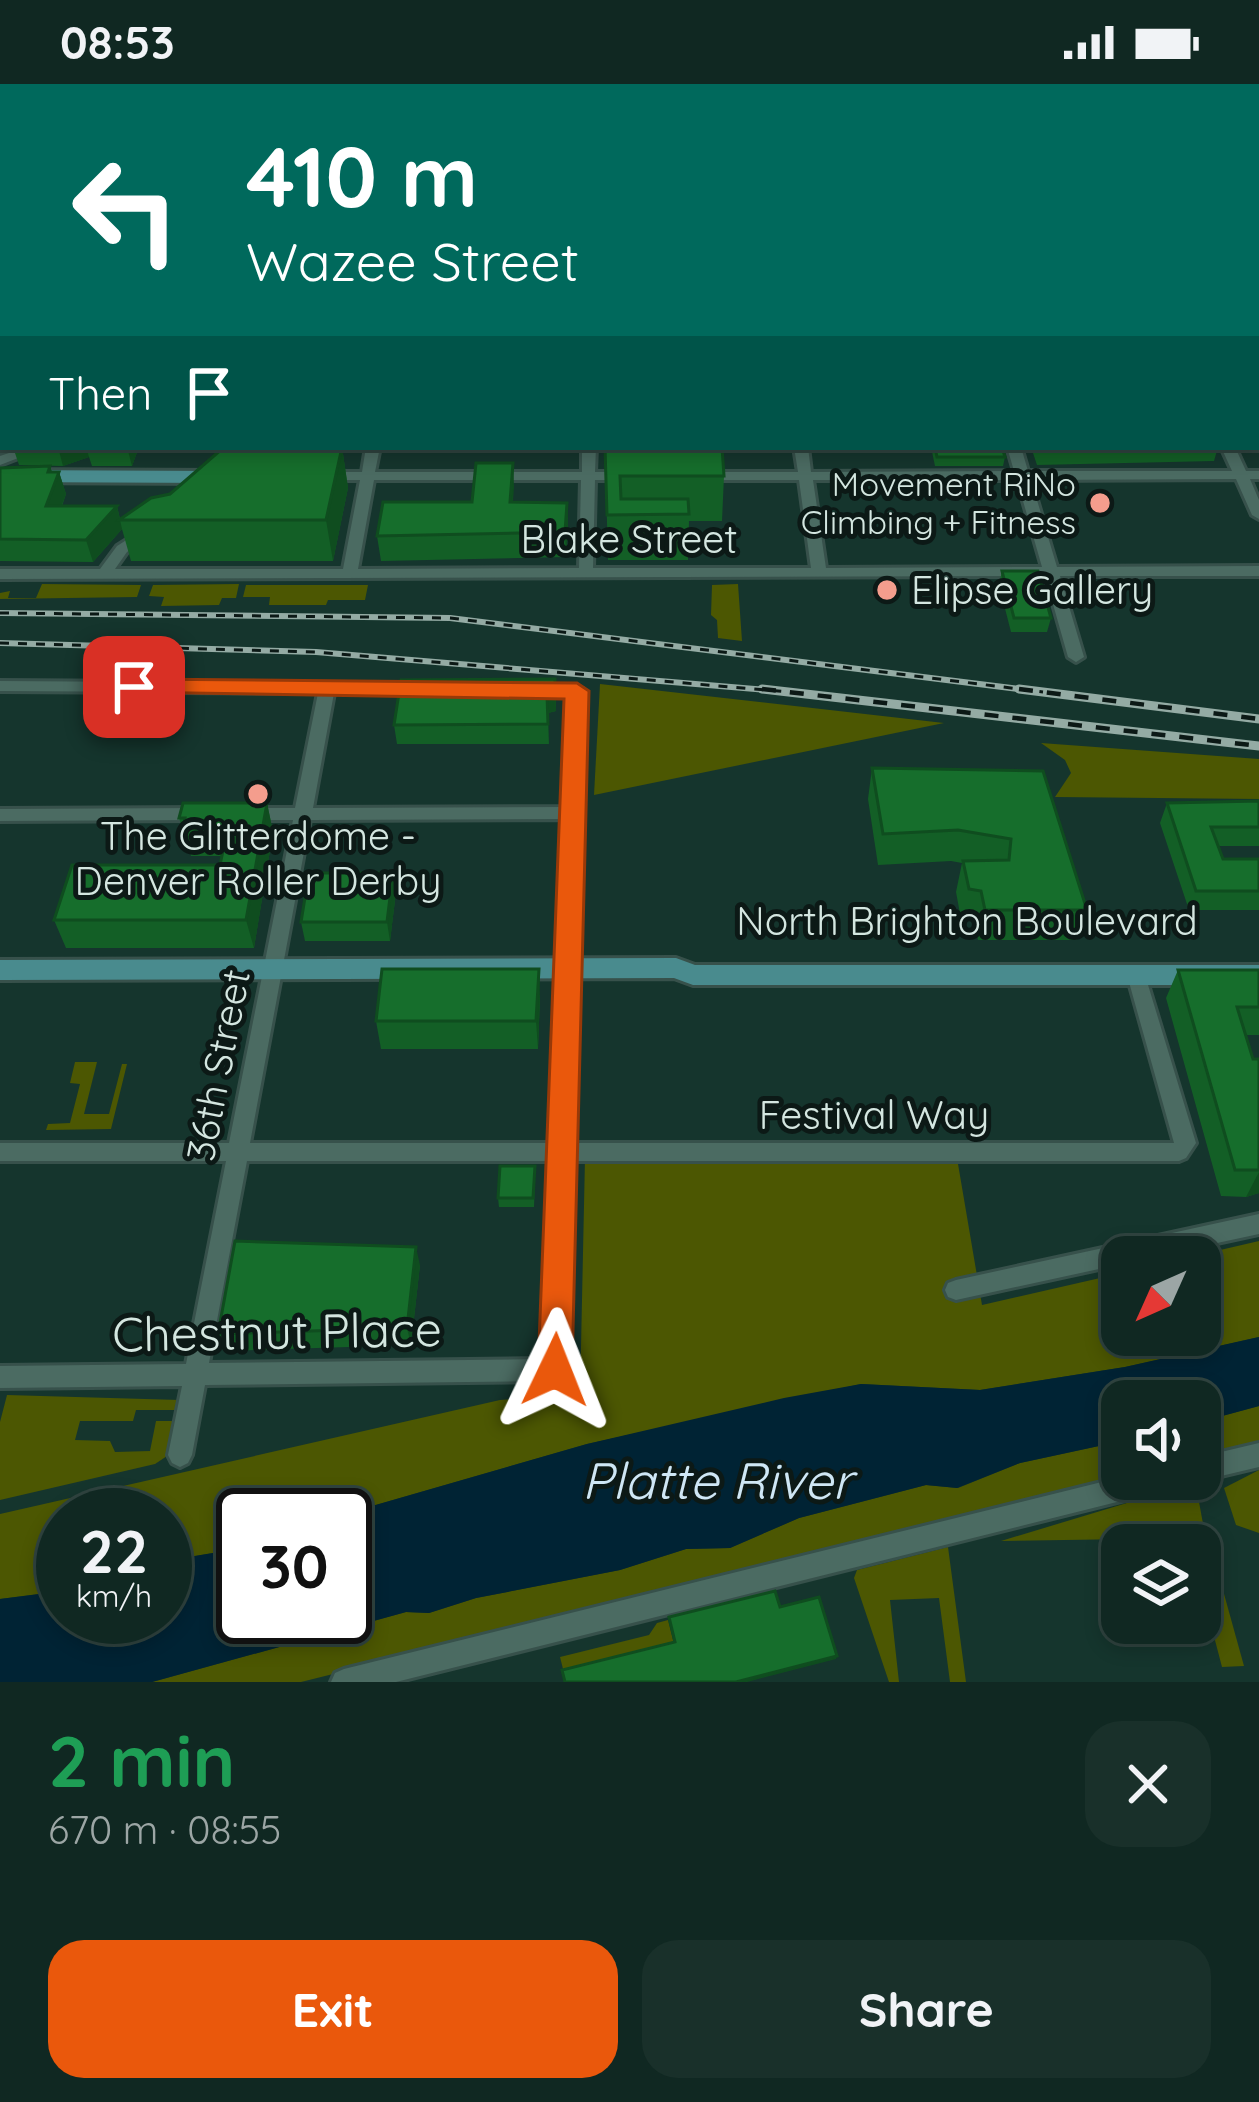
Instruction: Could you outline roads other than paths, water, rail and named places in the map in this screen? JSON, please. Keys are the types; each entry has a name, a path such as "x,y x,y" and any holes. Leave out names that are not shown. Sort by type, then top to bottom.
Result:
{"main road":[{"path":"0,476 222,476 243,472"},
{"path":"1136,976 1171,960"},
{"name":"North Brighton Boulevard","path":"0,970 1259,960"},
{"name":"North Brighton Boulevard","path":"676,968 693,976 1259,976"}],"street":[{"path":"0,461 31,450"},
{"path":"350,573 372,450"},
{"path":"586,572 589,450"},
{"path":"802,450 819,572"},
{"path":"1015,450 1076,657"},
{"path":"1229,450 1259,515"},
{"path":"685,476 1259,475"},
{"path":"192,497 222,476"},
{"path":"308,476 644,476"},
{"path":"105,573 122,549 161,520"},
{"name":"Blake Street","path":"0,574 1259,571"},
{"path":"0,686 447,688"},
{"name":"36th Street","path":"180,1455 327,688"},
{"path":"517,688 575,690 562,1150"},
{"path":"0,814 573,813"},
{"name":"Festival Way","path":"0,1152 1184,1149 1136,976"},
{"name":"Chestnut Place","path":"0,1376 555,1370 562,1150"},
{"path":"956,1290 1259,1224"},
{"path":"1221,1464 1259,1455"},
{"path":"344,1682 1101,1494"}],"water":[{"name":"Platte River","path":"1259,1337 1259,1406 1221,1416 1221,1380 1101,1380 1101,1446 1020,1463 957,1488 926,1485 799,1518 730,1548 686,1549 620,1570 372,1621 372,1506 587,1444 784,1398 861,1384 980,1390 1174,1356 1221,1356 1221,1346"},
{"name":"Platte River","path":"216,1552 216,1644 290,1644 152,1682 0,1682 0,1599 36,1594 36,1644 192,1644 192,1556"}],"railway":[{"path":"0,613 450,618 1043,692"},
{"path":"0,643 316,652 780,691"},
{"path":"762,689 780,691"},
{"path":"1019,689 1043,692"},
{"path":"780,691 791,692"},
{"path":"780,691 1259,746"},
{"path":"1043,692 1259,719"}],"place":[{"name":"Movement RiNo Climbing + Fitness","path":"1100,503"},
{"name":"Elipse Gallery","path":"887,590"},
{"name":"The Glitterdome - Denver Roller Derby","path":"258,794"}]}
